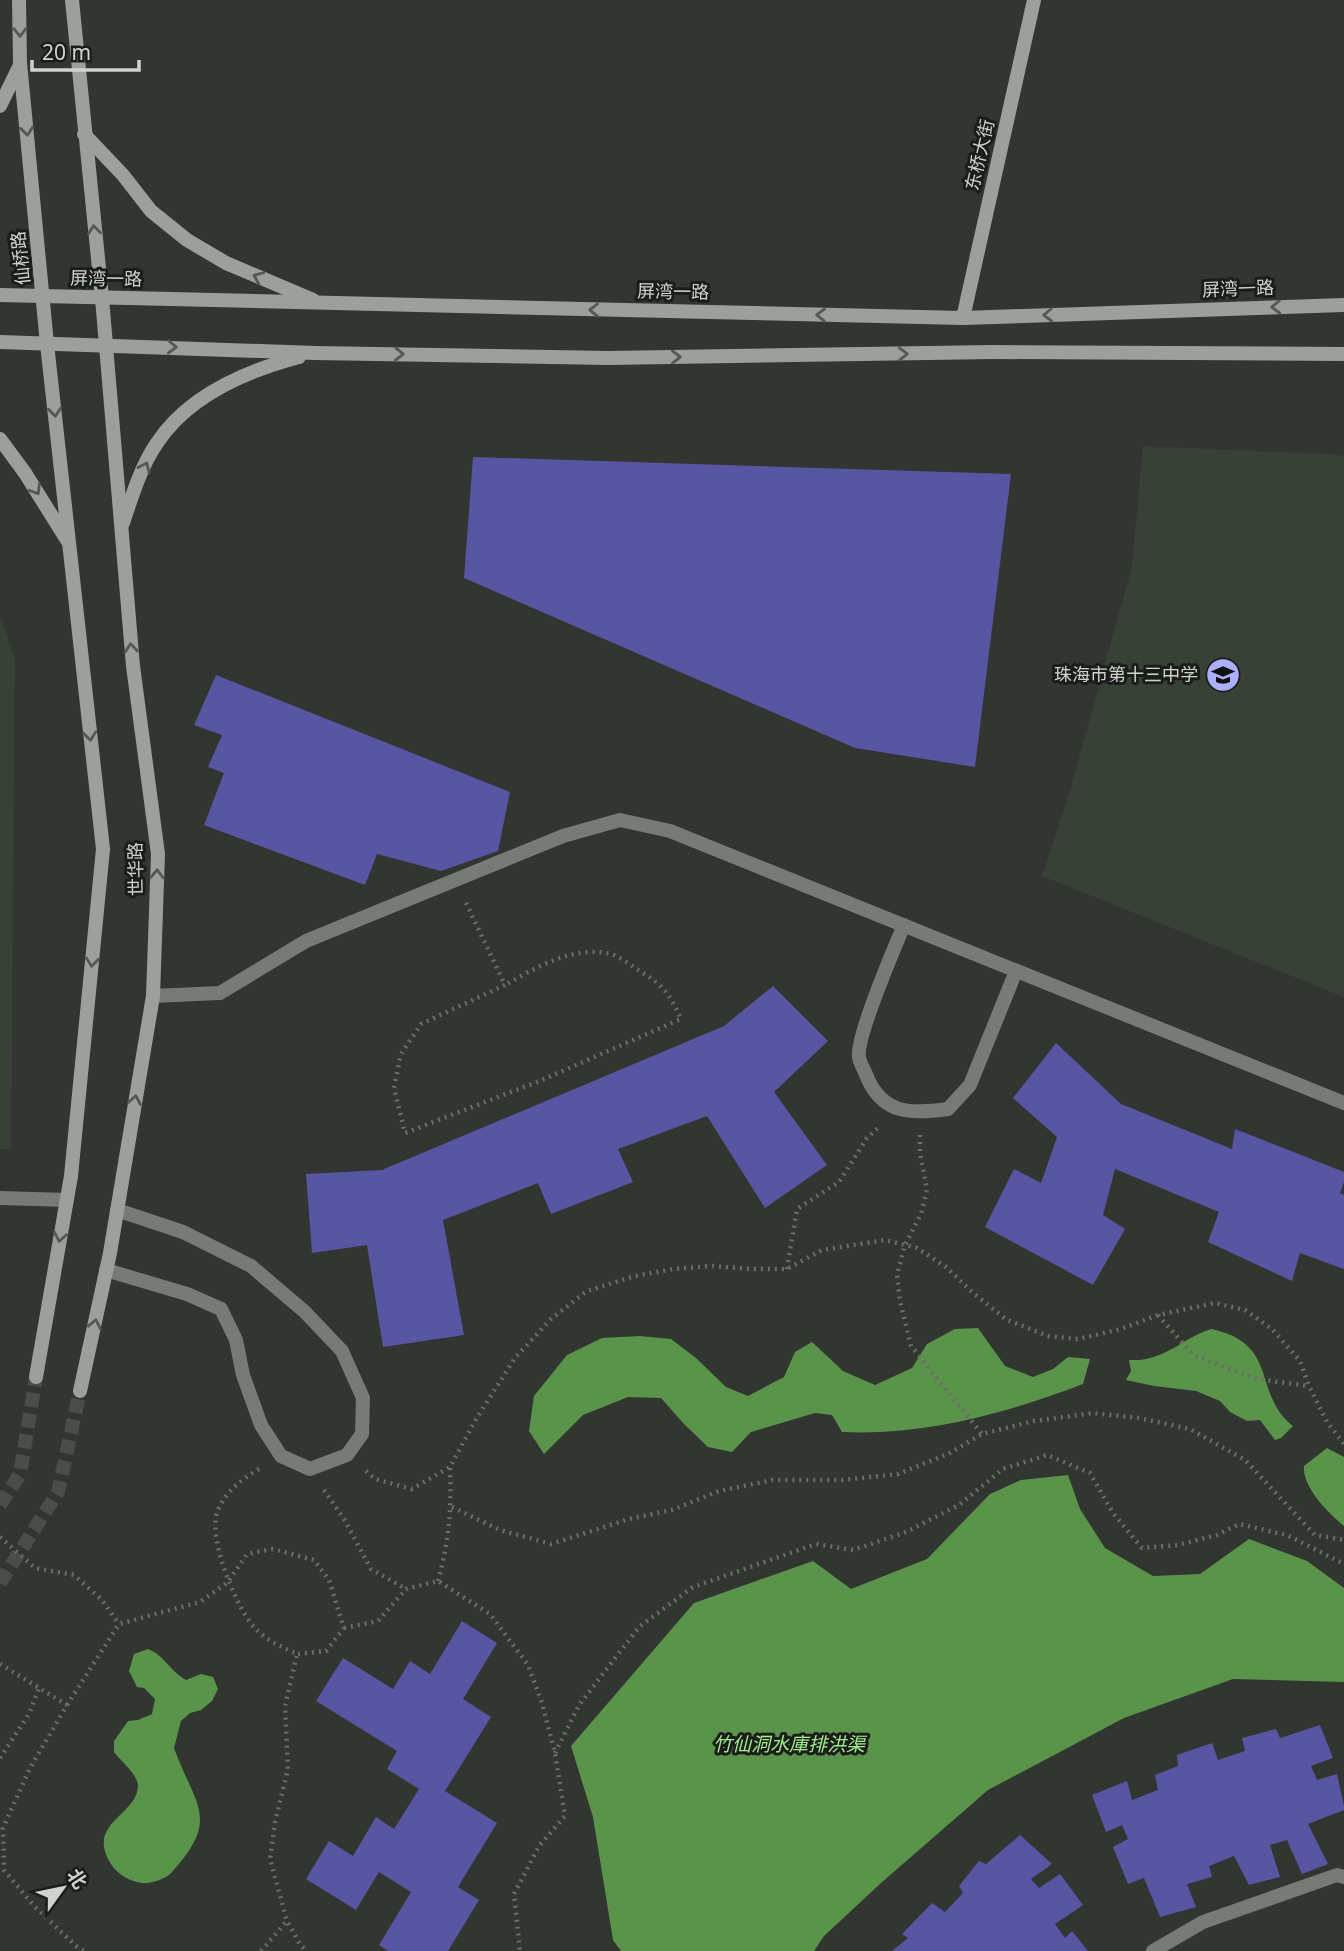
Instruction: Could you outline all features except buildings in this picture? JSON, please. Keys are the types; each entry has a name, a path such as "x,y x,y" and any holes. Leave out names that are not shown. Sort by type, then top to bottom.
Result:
{"main road":[{"name":"仙桥路","path":"19,0 20,63 47,344"},
{"path":"72,0 102,298 104,344"},
{"name":"东桥大街","path":"963,318 1034,0"},
{"path":"0,106 20,63"},
{"path":"84,134 123,174 151,211 187,240 226,263 321,303"},
{"name":"屏湾一路","path":"0,295 963,318 1344,304"},
{"path":"0,342 315,353 608,358 994,352 1344,354"},
{"name":"世华路","path":"36,1377 71,1176 103,849 47,344"},
{"name":"世华路","path":"80,1391 106,1270 153,996 158,854 133,666 104,344"},
{"path":"121,531 141,474 158,442 188,409 227,383 247,374 268,365 315,353"},
{"path":"0,439 26,473 69,543"}],"lane":[{"path":"153,996 220,993 306,940 563,836 621,820 670,831 1344,1103"},
{"path":"904,925 867,1021 858,1056 874,1094 900,1110 920,1113 948,1110 970,1085 1016,971"},
{"path":"0,1198 67,1200"},
{"path":"106,1270 187,1294 220,1309 236,1340 243,1375 261,1425 281,1456 310,1468 347,1455 362,1434 363,1398 342,1351 305,1312 251,1266 183,1232 117,1210"},
{"path":"1153,1951 1203,1922 1337,1875 1344,1877"}],"path":[{"path":"456,880 505,985"},
{"path":"608,953 646,974 669,993 681,1019 542,1080 405,1133 394,1088 401,1054 421,1024 505,985 533,969 571,954 608,953"},
{"path":"788,1269 797,1209 839,1182 867,1138 900,1110"},
{"path":"920,1113 920,1153 928,1189 921,1214 905,1245 897,1275 900,1301 911,1346 982,1434"},
{"path":"347,1455 375,1479 412,1489 450,1466 515,1358 551,1319 587,1291 635,1276 673,1269 713,1266 788,1269 822,1250 885,1240 917,1248 946,1267 1007,1320 1048,1336 1078,1339 1121,1329 1158,1315 1215,1303 1245,1310 1272,1329 1300,1362 1327,1422 1344,1444"},
{"path":"1158,1315 1193,1355 1258,1379 1309,1386"},
{"path":"452,1507 500,1530 551,1544 629,1519 672,1510 719,1491 773,1480 843,1480 898,1474 948,1454 982,1434 1034,1421 1093,1413 1139,1418 1190,1429 1245,1460 1315,1535 1344,1540"},
{"path":"555,1753 579,1705 639,1627 693,1587 754,1563 816,1544 853,1550 906,1532 959,1505 1003,1469 1047,1455 1090,1473 1114,1513 1142,1548 1178,1545 1217,1535 1239,1524 1287,1535 1344,1564"},
{"path":"281,1456 239,1481 216,1511 216,1548 228,1582 254,1628 277,1645 297,1654 326,1651 344,1628 378,1621 406,1588 438,1581 490,1614 528,1665 542,1703 555,1753 565,1816 539,1846 514,1894 520,1951"},
{"path":"438,1581 448,1545 452,1507 450,1466"},
{"path":"310,1468 344,1519 371,1569 406,1588"},
{"path":"0,1537 35,1568 74,1575 102,1600 119,1624"},
{"path":"85,1951 76,1947 2,1870 3,1828 30,1768 119,1624 200,1602 228,1582 247,1555 273,1549 314,1560 329,1580 344,1628"},
{"path":"297,1654 285,1706 288,1769 275,1822 270,1859 287,1921 301,1946 307,1951"},
{"path":"0,1664 67,1705"},
{"path":"0,1758 29,1714 39,1688"},
{"path":"261,1951 287,1921"}],"shaded area":[{"name":"珠海市第十三中学","path":"1143,446 1344,455 1344,997 1042,876 1072,784 1132,566"},
{"path":"0,616 15,659 11,1149 0,1149"}],"water":[{"path":"978,1328 1005,1366 1033,1377 1053,1369 1068,1357 1090,1359 1083,1384 995,1413 904,1430 842,1432 832,1415 815,1413 751,1432 732,1452 708,1447 661,1398 628,1397 583,1415 544,1454 529,1431 534,1396 567,1355 602,1338 640,1336 671,1339 696,1358 726,1387 748,1396 784,1377 795,1352 812,1342 843,1371 875,1385 912,1368 927,1344 955,1329"},
{"path":"1211,1329 1233,1336 1256,1357 1273,1399 1293,1426 1281,1438 1275,1440 1260,1420 1247,1421 1230,1412 1220,1401 1196,1391 1126,1380 1131,1371 1129,1360 1142,1360 1163,1354"},
{"path":"1327,1448 1344,1457 1344,1526 1317,1499 1304,1474 1304,1466"},
{"name":"竹仙洞水庫排洪渠","path":"1068,1475 1080,1509 1105,1548 1153,1576 1200,1574 1249,1539 1307,1561 1344,1588 1344,1682 1233,1679 1124,1718 988,1790 881,1883 824,1936 814,1951 621,1951 613,1940 593,1817 571,1746 694,1603 813,1561 851,1589 927,1559 990,1494 1021,1480"},
{"path":"148,1649 186,1680 201,1674 213,1677 218,1689 212,1701 181,1721 174,1748 196,1798 200,1824 196,1838 187,1854 169,1875 146,1883 129,1879 114,1868 105,1850 104,1839 114,1821 130,1805 138,1786 132,1773 114,1752 114,1741 128,1721 152,1714 155,1699 144,1688 137,1687 129,1671 134,1654"}],"tunnel":[{"path":"0,1505 20,1474 36,1377"},
{"path":"0,1583 58,1492 80,1391"}],"place":[{"name":"珠海市第十三中学","path":"1223,675"}]}
